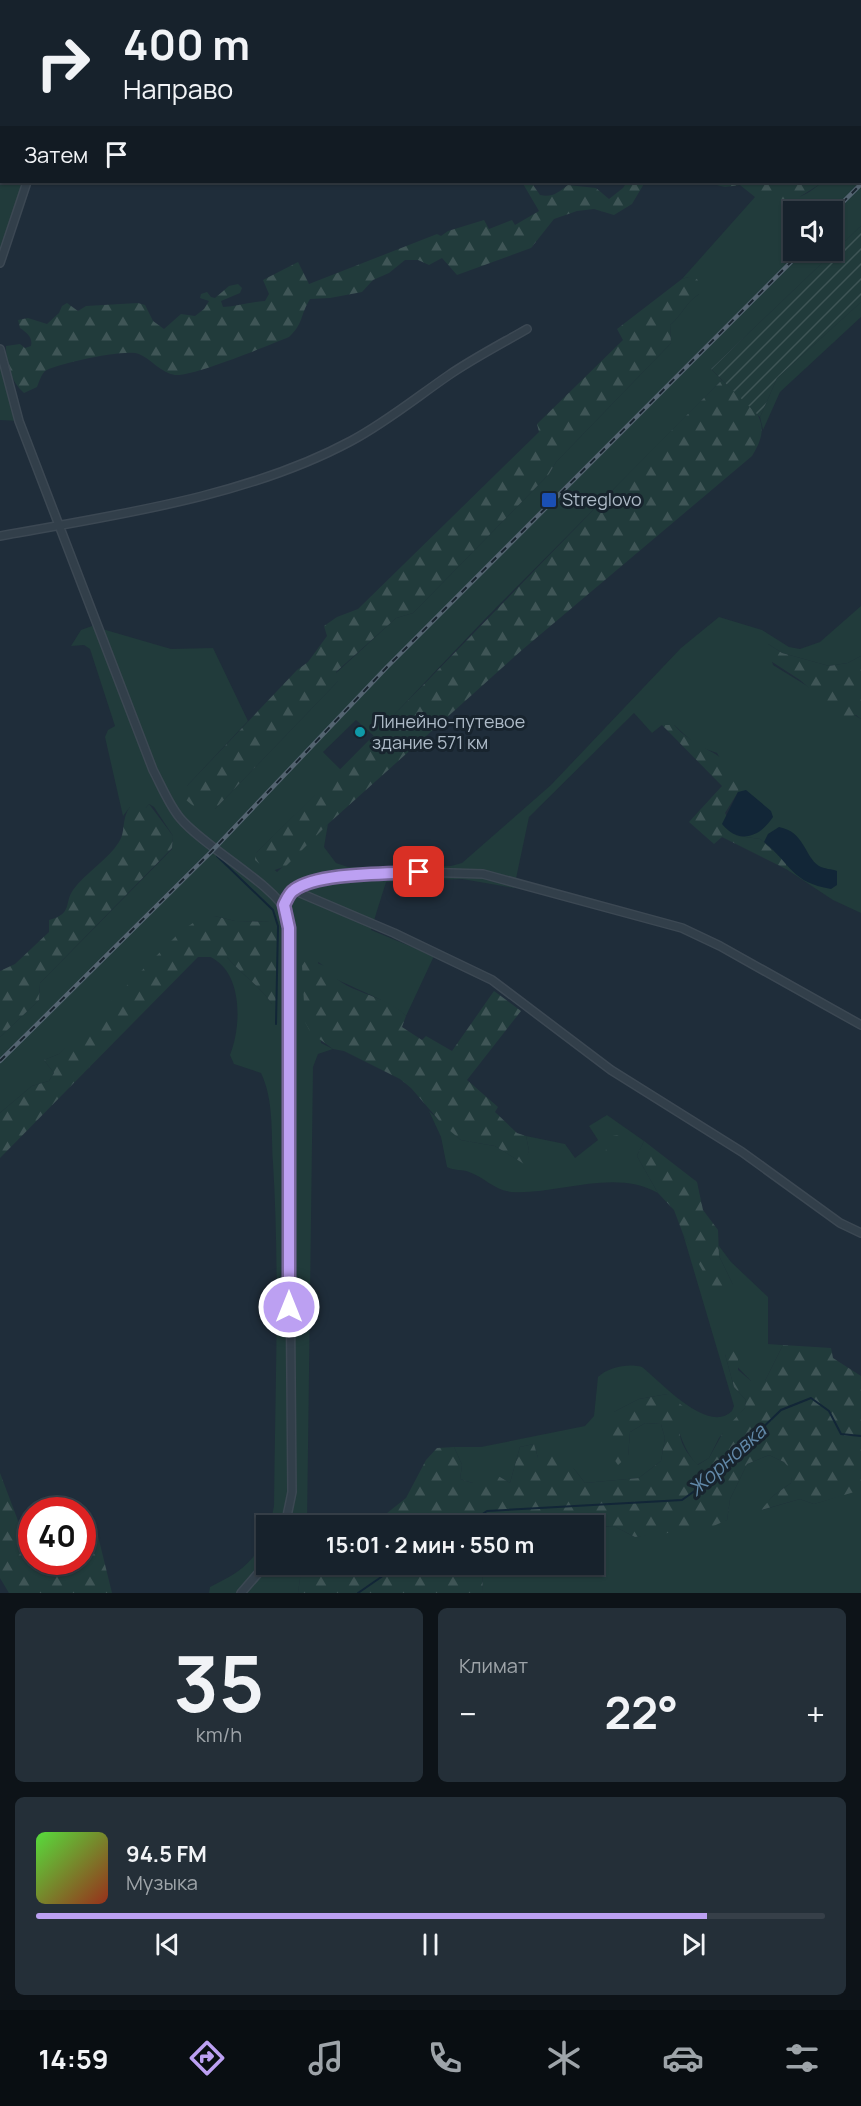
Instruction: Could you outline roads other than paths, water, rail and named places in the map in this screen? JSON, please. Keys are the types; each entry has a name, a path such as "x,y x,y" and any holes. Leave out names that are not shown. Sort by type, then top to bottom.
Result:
{"street":[{"path":"0,263 27,183"},
{"path":"0,536 173,502 242,483 317,457 351,441 452,374 527,329"},
{"path":"0,349 19,421 153,770 180,818 284,905 289,928 292,1492 287,1515"},
{"path":"284,905 293,890 312,882 342,877 419,872 483,874 682,928 720,946 861,1025"},
{"path":"293,890 394,933 492,980 611,1070 742,1152 840,1223 861,1233"},
{"path":"241,1593 257,1575"}],"water":[{"path":"746,790 771,811 773,817 756,834 735,835 722,824 738,792"},
{"path":"779,827 794,834 819,866 837,871 837,885 831,889 818,886 793,872 764,842 768,834"}],"waterway":[{"path":"217,856 273,910 278,926 276,1024"},
{"name":"Жорновка","path":"481,1515 487,1511 682,1500 703,1485 781,1410 811,1398 829,1411 841,1434 861,1436"},
{"name":"Жорновка","path":"358,1593 384,1575"}],"railway":[{"path":"843,202 861,184"},
{"path":"0,1061 211,852 387,667 792,261"}],"place":[{"name":"Streglovo","path":"549,500"},
{"name":"Линейно-путевое здание 571 км","path":"360,732"}]}
